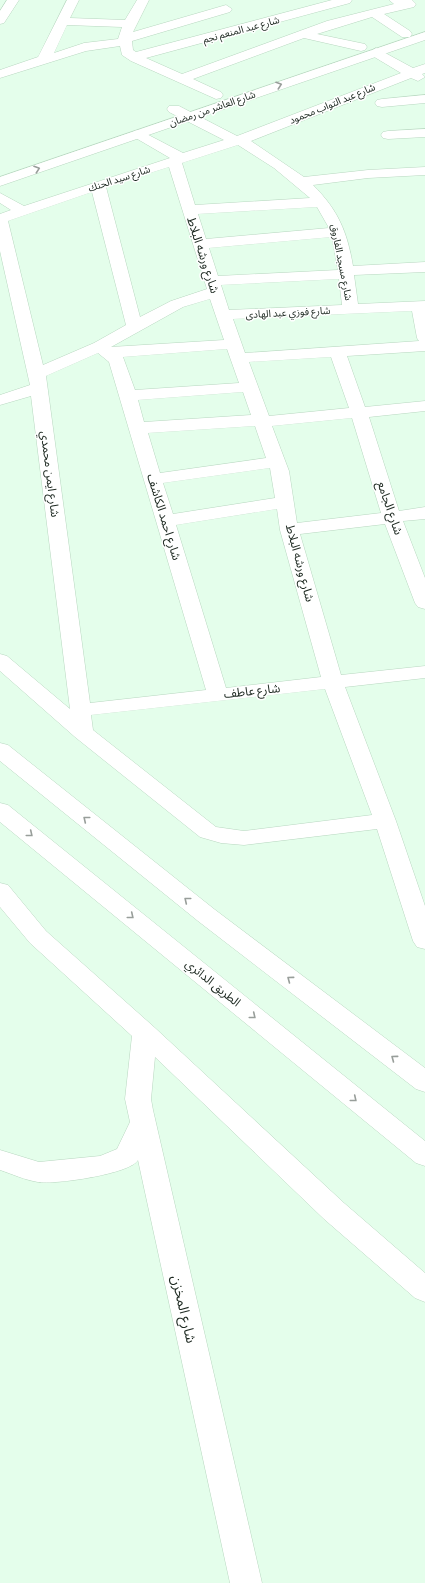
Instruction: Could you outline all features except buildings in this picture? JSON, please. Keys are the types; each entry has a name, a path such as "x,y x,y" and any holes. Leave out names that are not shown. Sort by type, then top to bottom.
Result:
{"main road":[{"path":"0,20 13,0"},
{"path":"43,61 73,0"},
{"path":"143,0 129,24 124,41 127,52 136,58 216,95"},
{"name":"شارع عبد المنعم نجم","path":"136,58 143,54 346,0"},
{"path":"181,79 302,34 373,13 410,4 405,1 399,2 395,0"},
{"path":"0,74 84,47 124,41 226,9"},
{"path":"373,13 406,34"},
{"path":"63,21 129,24"},
{"path":"260,24 361,47"},
{"name":"شارع العاشر من رمضان","path":"0,171 174,109 361,47 425,29"},
{"name":"شارع العاشر من رمضان","path":"0,182 425,36"},
{"path":"376,52 425,81"},
{"name":"شارع عبد التواب محمود","path":"238,140 410,72 425,68"},
{"path":"382,103 425,98"},
{"name":"شارع مسجد الفاروق","path":"174,109 187,117 238,140 272,159 302,182 320,202 334,221 338,232 351,309"},
{"path":"139,134 178,160"},
{"path":"388,135 425,134"},
{"name":"شارع سيد الحنك","path":"0,219 98,185 238,140"},
{"name":"شارع ورشه البلاط","path":"178,160 189,210 222,315 276,462 286,502 289,530 333,683 385,821 425,941"},
{"path":"302,182 368,174 425,171"},
{"path":"98,185 135,328"},
{"path":"0,197 23,211"},
{"path":"189,210 320,202"},
{"name":"شارع ايمن محمدي","path":"0,219 38,381 83,732"},
{"path":"199,244 338,232"},
{"path":"0,400 105,350 135,328 177,304 213,286 345,272 425,267"},
{"path":"422,306 425,338"},
{"name":"شارع فوزي عبد الهادى","path":"222,315 422,306"},
{"path":"105,350 337,352 425,346"},
{"name":"شارع احمد الكاشف","path":"105,350 117,360 218,695"},
{"name":"شارع الجامع","path":"337,352 359,412 392,517 425,603"},
{"path":"128,396 248,387"},
{"path":"138,428 261,421 425,406"},
{"path":"153,479 276,462"},
{"path":"166,521 286,502"},
{"path":"289,530 425,513"},
{"path":"0,660 83,732 208,832 221,836 260,837 385,821"},
{"name":"شارع عاطف","path":"80,710 425,672"},
{"path":"0,750 206,915 425,1082"},
{"name":"الطريق الدائري","path":"0,810 425,1156"},
{"path":"1,892 38,937 144,1033 334,1211 425,1290"},
{"name":"شارع المخزن","path":"144,1033 138,1099 246,1583"},
{"path":"0,1160 39,1172 107,1164 127,1156 143,1122"}]}
